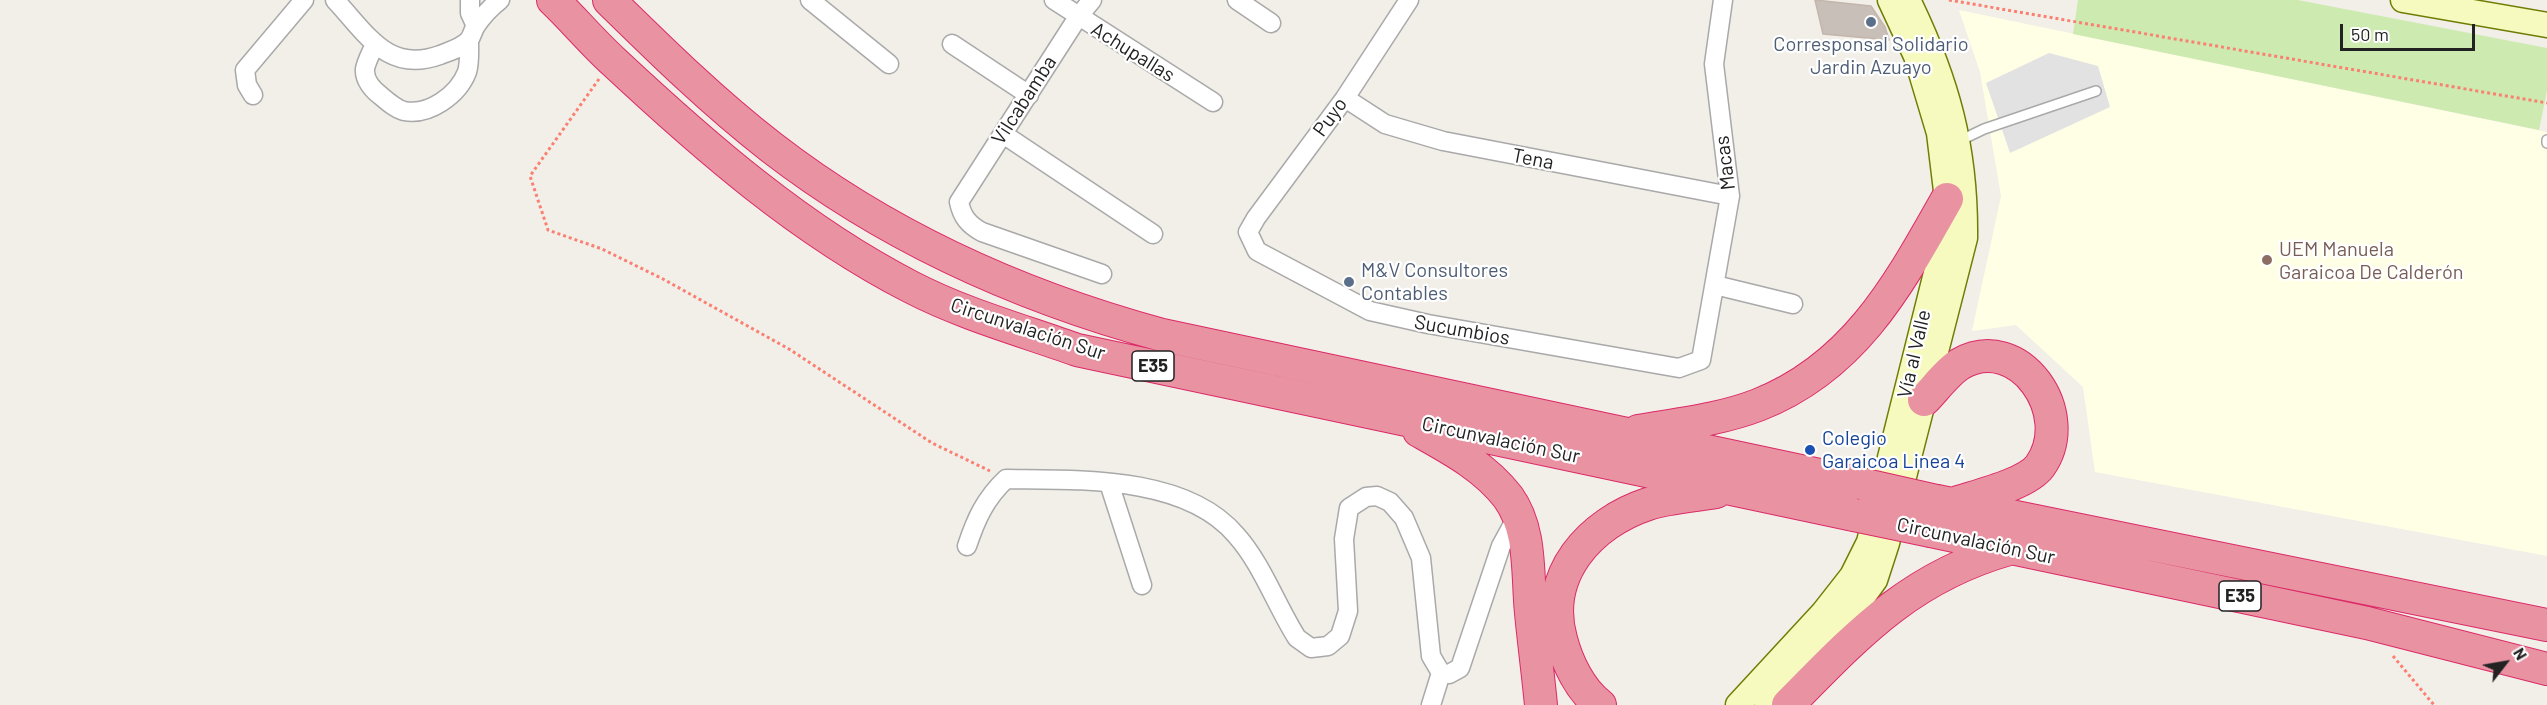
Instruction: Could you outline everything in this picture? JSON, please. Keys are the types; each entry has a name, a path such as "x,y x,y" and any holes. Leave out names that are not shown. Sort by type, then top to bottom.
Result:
{"highway":[{"name":"Circunvalación Sur","path":"553,0 612,60 723,159 782,206 841,245 920,291 961,309 1077,350 2367,623 2547,669"},
{"name":"Circunvalación Sur","path":"609,0 724,108 821,183 931,248 997,279 1073,308 1162,334 1620,433 2547,625"},
{"path":"1620,433 1721,417 1758,405 1795,388 1844,351 1867,327 1908,267 1947,199"},
{"path":"1924,400 1959,364 1985,356 2006,360 2022,368 2040,387 2051,411 2052,439 2040,466 2021,480 1945,502"},
{"path":"1395,417 1461,455 1487,475 1507,497 1518,515 1527,554 1541,705"},
{"path":"1600,705 1583,686 1570,664 1558,628 1556,606 1565,570 1575,554 1598,532 1629,512 1669,499 1735,489"},
{"path":"1788,705 1846,646 1885,611 1915,589 1978,558 2012,548"}],"main road":[{"name":"Vía al Valle","path":"1738,705 1823,613 1852,576 1869,542 1945,237 1946,170 1939,133 1916,56 1890,0"},
{"name":"Vía al Valle","path":"1767,705 1831,637 1875,580 1887,543 1965,238 1965,189 1959,141 1932,51 1908,0"},
{"path":"2403,0 2547,25"}],"street":[{"path":"253,95 247,85 245,70 304,0"},
{"path":"335,0 375,44 396,58 410,62 447,52 472,33 500,0"},
{"path":"375,44 365,69 369,83 391,104 403,111 417,112 432,107 447,98 466,73 472,33 470,0"},
{"path":"810,0 889,64"},
{"name":"Achupallas","path":"1054,0 1213,102"},
{"name":"Vilcabamba","path":"1092,0 1078,17 959,202 961,213 972,226 982,232 1102,274"},
{"path":"1237,0 1272,23"},
{"name":"Puyo","path":"1248,232 1345,98 1409,0"},
{"name":"Macas","path":"1701,360 1730,196 1714,64 1723,0"},
{"path":"952,44 1029,95"},
{"name":"Tena","path":"1345,98 1384,124 1443,141 1730,196"},
{"path":"1003,134 1153,234"},
{"name":"Sucumbios","path":"1248,232 1257,250 1324,289 1370,311 1428,324 1679,368 1701,360"},
{"path":"1715,285 1793,304"},
{"path":"967,546 977,516 990,495 1006,479 1136,485 1189,501 1214,516 1236,534 1297,638 1311,648 1328,646 1340,636 1348,611 1344,538 1349,508 1366,497 1377,496 1390,502 1404,518 1421,558 1431,656 1442,673 1449,674 1460,668 1501,546 1518,515"},
{"path":"1109,483 1142,585"},
{"path":"1431,705 1442,673"}],"lane":[{"path":"1959,141 1984,129 2096,91"}],"path":[{"path":"1949,0 2547,103"},
{"path":"612,60 530,176 548,230 602,249 663,279 789,349 932,443 1006,479"},
{"path":"2389,651 2434,705"}],"shaded area":[{"name":"UEM Manuela Garaicoa De Calderón","path":"1959,10 2547,132 2547,556 2095,472 2083,387 2016,325 1972,331 2001,196 1980,72"},
{"path":"2049,53 2098,66 2110,107 2010,153 1986,83"}],"green space":[{"path":"2078,0 2298,0 2547,48 2547,91 2539,130 2073,34"}],"building":[{"path":"1815,0 1871,6 1885,27 1889,40 1823,34"}],"place":[{"name":"Corresponsal Solidario Jardin Azuayo","path":"1871,22"},
{"name":"UEM Manuela Garaicoa De Calderón","path":"2267,260"},
{"name":"M&V Consultores Contables","path":"1349,282"},
{"name":"Colegio Garaicoa Linea 4","path":"1810,450"}]}
